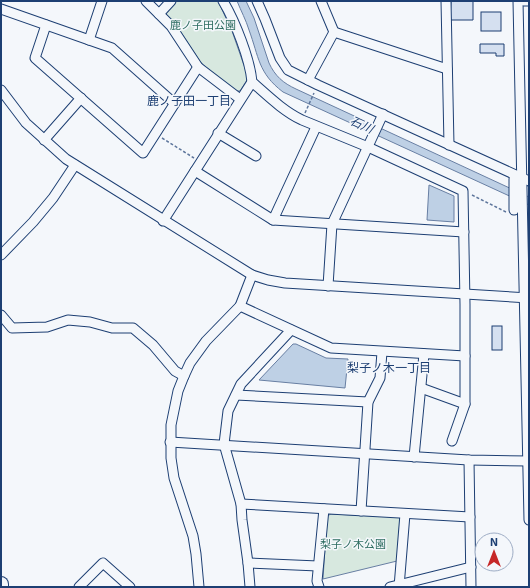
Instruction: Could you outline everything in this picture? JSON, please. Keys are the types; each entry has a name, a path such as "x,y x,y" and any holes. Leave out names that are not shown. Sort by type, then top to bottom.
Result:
{"street":[{"path":"89,40 102,1"},
{"path":"146,1 171,26 198,67 240,99"},
{"path":"159,14 171,1"},
{"path":"163,221 252,82 251,73 238,34 223,1"},
{"path":"257,1 280,58 288,70 522,179"},
{"path":"321,1 334,32 448,69"},
{"path":"446,1 449,145"},
{"path":"518,1 522,179 515,212 527,298 529,520"},
{"path":"524,1 529,1"},
{"path":"1,10 112,48 174,103"},
{"path":"46,25 35,58 143,153 198,67"},
{"path":"308,80 334,32"},
{"path":"252,82 294,117 316,127 369,146 463,191 465,404 452,441"},
{"path":"1,90 26,123 66,159 163,221 252,275 285,283 527,298"},
{"path":"44,140 81,98"},
{"path":"328,286 332,224 383,114"},
{"path":"273,220 316,127"},
{"path":"218,133 256,156"},
{"path":"1,256 53,198 75,165"},
{"path":"195,171 273,220 464,232"},
{"path":"199,587 193,536 174,478 171,458 170,442 174,405 184,376 197,352 240,306 252,275"},
{"path":"240,306 331,348 465,356"},
{"path":"1,316 12,328 47,327 68,320 90,322 112,328 133,328 153,345 175,371 184,376"},
{"path":"250,587 241,504 224,444 228,411 241,384 291,330"},
{"path":"361,511 368,402 380,378 382,352"},
{"path":"414,457 424,354"},
{"path":"421,388 465,404"},
{"path":"236,395 368,402"},
{"path":"170,442 365,452 414,457 469,460 528,461"},
{"path":"469,460 471,587"},
{"path":"241,504 470,517"},
{"path":"319,587 317,581 324,508"},
{"path":"399,586 406,514"},
{"path":"79,587 103,563 130,587"},
{"path":"248,563 318,566"},
{"path":"390,587 471,567"}],"path":[{"path":"304,117 316,90"},
{"path":"155,134 200,162"},
{"path":"463,191 515,212"}],"green space":[{"name":"鹿ノ子田公園","path":"177,1 218,1 232,31 247,74 247,80 240,91 235,91 201,63 176,25 166,15 166,12"},
{"name":"梨子ノ木公園","path":"331,514 398,517 400,519 397,561 323,579 327,516"}],"water":[{"name":"石川","path":"237,1 246,1 254,18 271,68 280,79 287,84 529,197 529,205 283,92 269,78 260,64"},
{"path":"429,185 454,196 454,222 427,220"},
{"path":"293,344 326,358 348,359 345,388 259,380"}],"building":[{"path":"451,1 473,1 473,20 450,20"},
{"path":"481,12 501,12 501,31 481,31"},
{"path":"480,44 504,44 504,56 496,56 496,53 480,53"},
{"path":"492,326 502,326 502,350 492,350"}],"district":[{"name":"鹿ノ子田一丁目","path":"189,100"},
{"name":"梨子ノ木一丁目","path":"389,367"}]}
